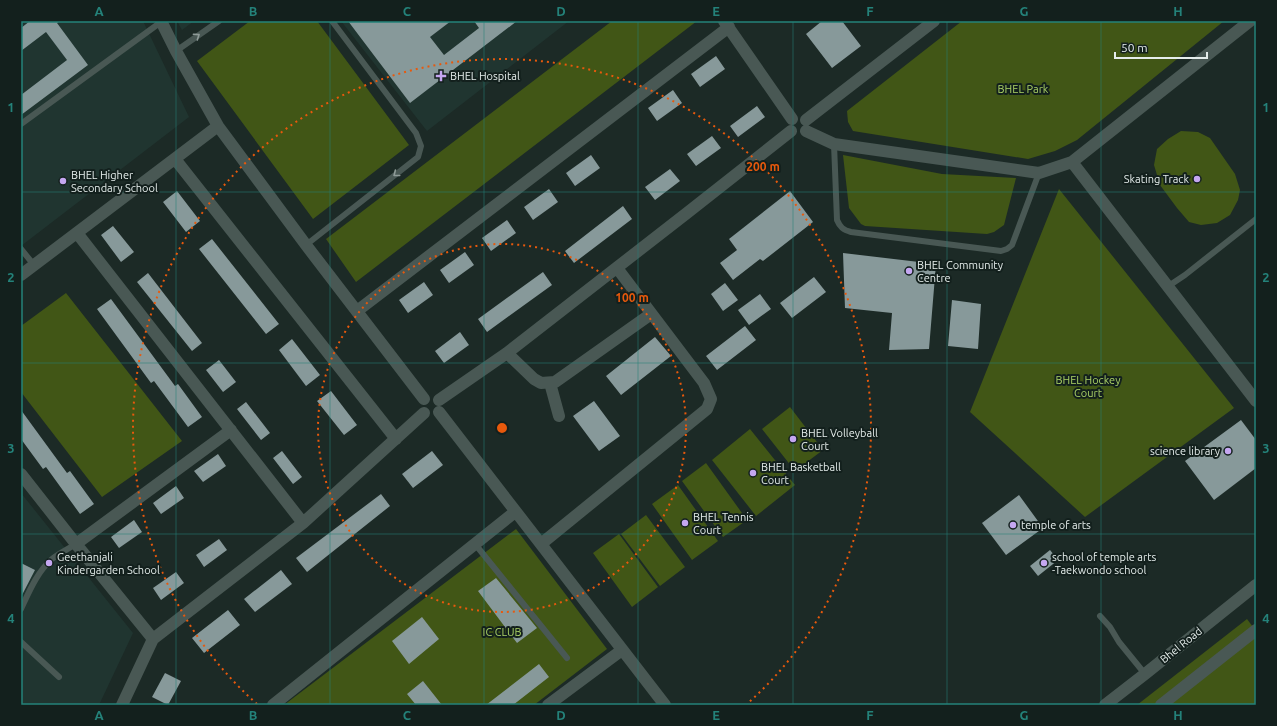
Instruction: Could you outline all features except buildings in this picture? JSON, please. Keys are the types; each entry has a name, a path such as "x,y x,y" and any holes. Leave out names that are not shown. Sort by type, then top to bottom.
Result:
{"street":[{"path":"357,311 726,24 799,135 802,134 806,125 934,21"},
{"path":"665,705 515,512 439,406 433,396 424,399 421,404 424,413 430,416 436,414 439,406 617,268 791,125 794,117 800,116 806,125 834,144 1039,173 1072,162 1250,21"},
{"path":"161,22 218,126 306,246 424,399"},
{"path":"21,275 218,126"},
{"path":"175,159 396,439"},
{"path":"1072,162 1256,401"},
{"path":"77,233 303,523"},
{"path":"541,544 707,409 711,399 704,384 617,268"},
{"path":"507,353 534,379 542,383 555,382 651,314"},
{"path":"550,383 559,416"},
{"path":"122,705 154,639 303,523 424,413"},
{"path":"76,544 231,430"},
{"path":"21,474 154,639"},
{"path":"273,705 515,512"},
{"name":"Bhel Road","path":"1105,705 1256,585"},
{"path":"1161,705 1256,630"},
{"path":"548,705 622,650"}],"lane":[{"path":"176,51 219,21"},
{"path":"306,246 418,157 421,146 416,133 332,21"},
{"path":"21,124 161,22"},
{"path":"834,144 837,220 840,227 850,232 1001,251 1012,245 1039,173"},
{"path":"1167,287 1186,275 1256,219"},
{"path":"21,249 34,265"},
{"path":"21,609 44,567 57,556 76,544"},
{"path":"475,544 567,658"},
{"path":"1100,616 1145,674"},
{"path":"21,642 60,677"}],"shaded area":[{"name":"BHEL Higher Secondary School","path":"21,21 143,21 189,117 21,246"},
{"path":"177,21 194,21 182,30"},
{"name":"BHEL Hospital","path":"341,21 569,21 427,131"},
{"name":"Geethanjali Kindergarden School","path":"21,493 133,633 99,705 21,705"}],"green space":[{"path":"250,21 317,21 409,145 313,219 197,61"},
{"path":"612,21 697,21 356,282 326,239"},
{"name":"BHEL Park","path":"962,21 1224,21 1077,140 1055,151 1028,159 853,131 848,122 847,111"},
{"name":"Skating Track","path":"1181,131 1198,132 1210,138 1235,174 1240,190 1238,200 1230,215 1217,223 1201,225 1189,222 1160,185 1154,165 1157,149 1168,139"},
{"path":"843,155 942,174 1016,178 1004,225 994,232 987,234 865,226 861,224 849,208"},
{"name":"BHEL Hockey Court","path":"1059,189 1234,408 1085,517 970,412"},
{"path":"66,293 182,441 102,497 21,392 21,326"},
{"name":"BHEL Volleyball Court","path":"790,407 823,450 795,471 762,429"},
{"name":"BHEL Basketball Court","path":"750,429 795,485 756,516 712,460"},
{"name":"BHEL Tennis Court","path":"706,463 747,520 723,537 682,481"},
{"name":"BHEL Tennis Court","path":"678,485 718,541 692,560 652,504"},
{"name":"BHEL Tennis Court","path":"646,515 685,567 660,586 621,534"},
{"name":"IC CLUB","path":"516,529 607,649 534,705 284,705"},
{"path":"619,534 658,587 632,607 593,553"},
{"path":"1247,619 1256,631 1256,705 1137,705"}],"place":[{"name":"BHEL Hospital","path":"441,76"},
{"name":"Skating Track","path":"1197,179"},
{"name":"BHEL Higher Secondary School","path":"63,181"},
{"name":"BHEL Community Centre","path":"909,271"},
{"name":"BHEL Volleyball Court","path":"793,439"},
{"name":"science library","path":"1228,451"},
{"name":"BHEL Basketball Court","path":"753,473"},
{"name":"BHEL Tennis Court","path":"685,523"},
{"name":"temple of arts","path":"1013,525"},
{"name":"Geethanjali Kindergarden School","path":"49,563"},
{"name":"school of temple arts -Taekwondo school","path":"1044,563"}]}
